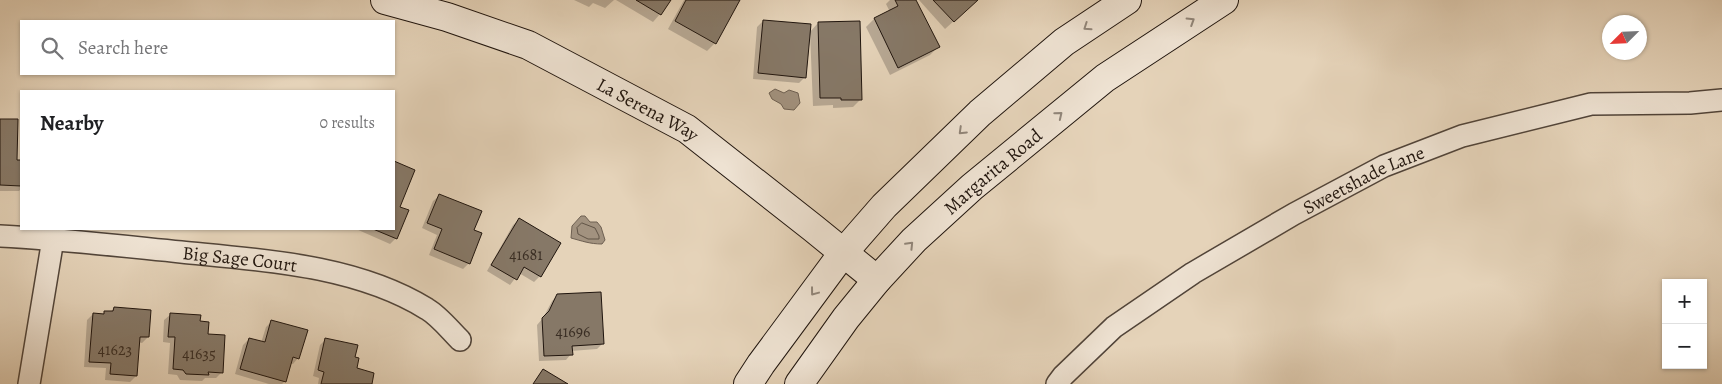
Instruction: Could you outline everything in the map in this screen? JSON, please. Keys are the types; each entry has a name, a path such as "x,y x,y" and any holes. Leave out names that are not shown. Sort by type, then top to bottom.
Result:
{"main road":[{"name":"La Serena Way","path":"385,0 447,17 528,45 687,129 814,228 877,280"},
{"path":"748,384 843,253 884,206 980,113 1064,42 1127,0"},
{"name":"Margarita Road","path":"799,384 846,318 877,280 914,240 972,186 1105,78 1224,0"}],"street":[{"name":"Sweetshade Lane","path":"1058,384 1063,376 1114,327 1193,273 1294,214 1384,166 1462,136 1591,104 1690,103 1722,100"},
{"name":"Big Sage Court","path":"0,236 53,239 291,263 347,276 387,289 428,309 460,340"},
{"path":"29,384 53,239"}],"water":[{"path":"775,89 784,93 789,90 798,93 800,103 794,110 784,109 781,104 772,99 769,93"},
{"path":"581,216 585,216 590,222 597,222 601,227 605,240 602,244 571,238 572,226"}],"building":[{"path":"636,0 671,0 661,15"},
{"path":"686,0 740,0 716,44 675,21"},
{"path":"895,0 916,0 940,47 898,68 874,18 898,6"},
{"path":"933,0 978,0 954,22"},
{"path":"763,20 811,24 806,78 758,73"},
{"path":"860,21 862,100 820,98 818,22"},
{"path":"0,119 18,119 17,160 20,160 20,186 0,185"},
{"path":"395,161 415,170 400,207 409,210 397,239 375,230 395,230"},
{"path":"439,194 482,211 474,230 482,233 470,264 434,249 442,229 427,223"},
{"path":"519,218 561,243 541,277 524,267 517,280 491,265"},
{"path":"601,292 604,344 572,346 573,355 544,356 542,318 549,311 557,294"},
{"path":"114,307 151,310 149,337 140,337 137,376 110,374 111,363 89,362 93,313 104,314 104,311 113,311"},
{"path":"170,313 201,315 200,321 209,322 208,334 225,335 223,373 208,372 209,375 186,374 183,370 173,369 175,337 168,337"},
{"path":"271,320 308,330 299,359 293,357 286,382 240,369 249,338 265,342"},
{"path":"325,338 358,345 355,357 359,358 357,368 374,373 372,384 321,384 324,372 318,370"},
{"path":"543,369 568,384 533,384"}]}
